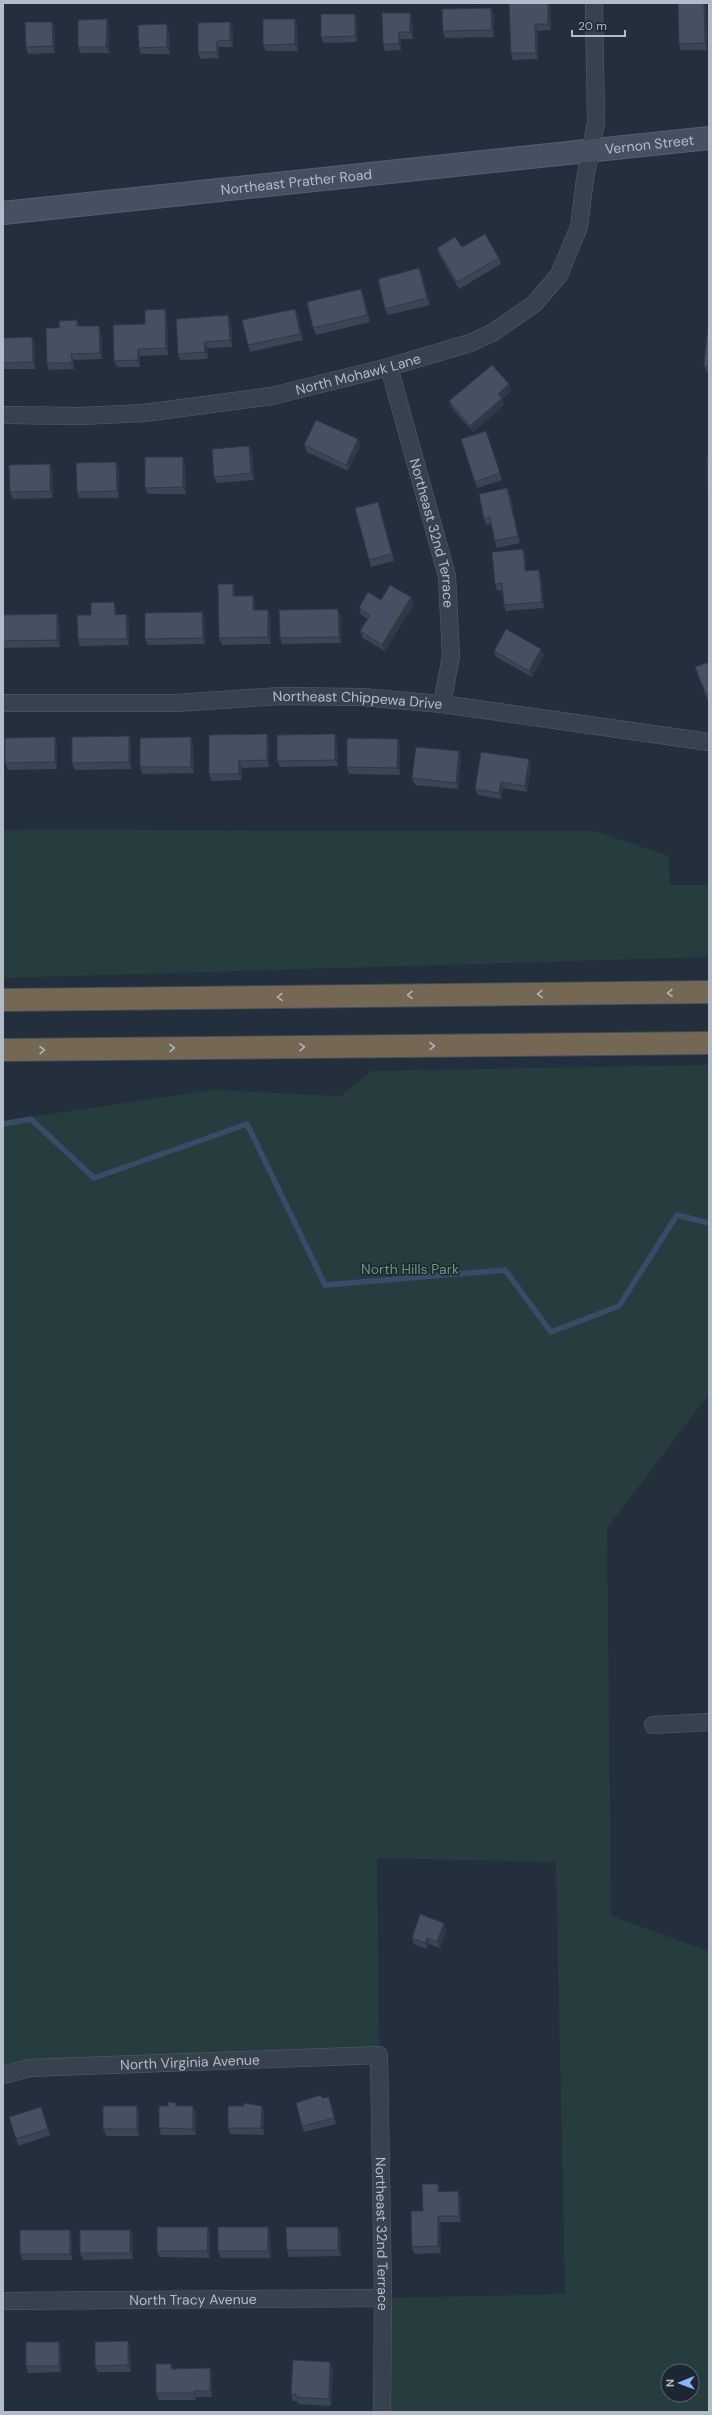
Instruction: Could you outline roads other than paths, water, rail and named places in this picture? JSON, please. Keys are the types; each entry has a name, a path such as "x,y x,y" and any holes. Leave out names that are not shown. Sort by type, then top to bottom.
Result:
{"highway":[{"path":"3,1000 709,992"},
{"path":"3,1050 709,1043"}],"main road":[{"name":"Vernon Street","path":"589,151 709,138"},
{"name":"Northeast Prather Road","path":"3,213 589,151"}],"street":[{"name":"North Mohawk Lane","path":"3,415 80,416 137,413 233,403 303,389 389,367 470,343 492,333 534,304 547,292 559,275 569,256 579,227 589,151 596,123 594,3"},
{"name":"Northeast 32nd Terrace","path":"389,367 446,576 450,656 442,704"},
{"name":"Northeast Chippewa Drive","path":"3,703 176,703 280,696 362,697 442,704 709,742"},
{"path":"653,1725 709,1722"},
{"name":"Northeast 32nd Terrace","path":"379,2055 383,2298 382,2412"},
{"name":"North Virginia Avenue","path":"3,2074 30,2068 379,2055"},
{"name":"North Tracy Avenue","path":"3,2301 383,2298"}],"waterway":[{"path":"3,1124 31,1119 94,1178 247,1124 325,1285 505,1270 551,1332 619,1306 677,1215 709,1223"}],"park label":[{"name":"North Hills Park","path":"410,1269"}]}
